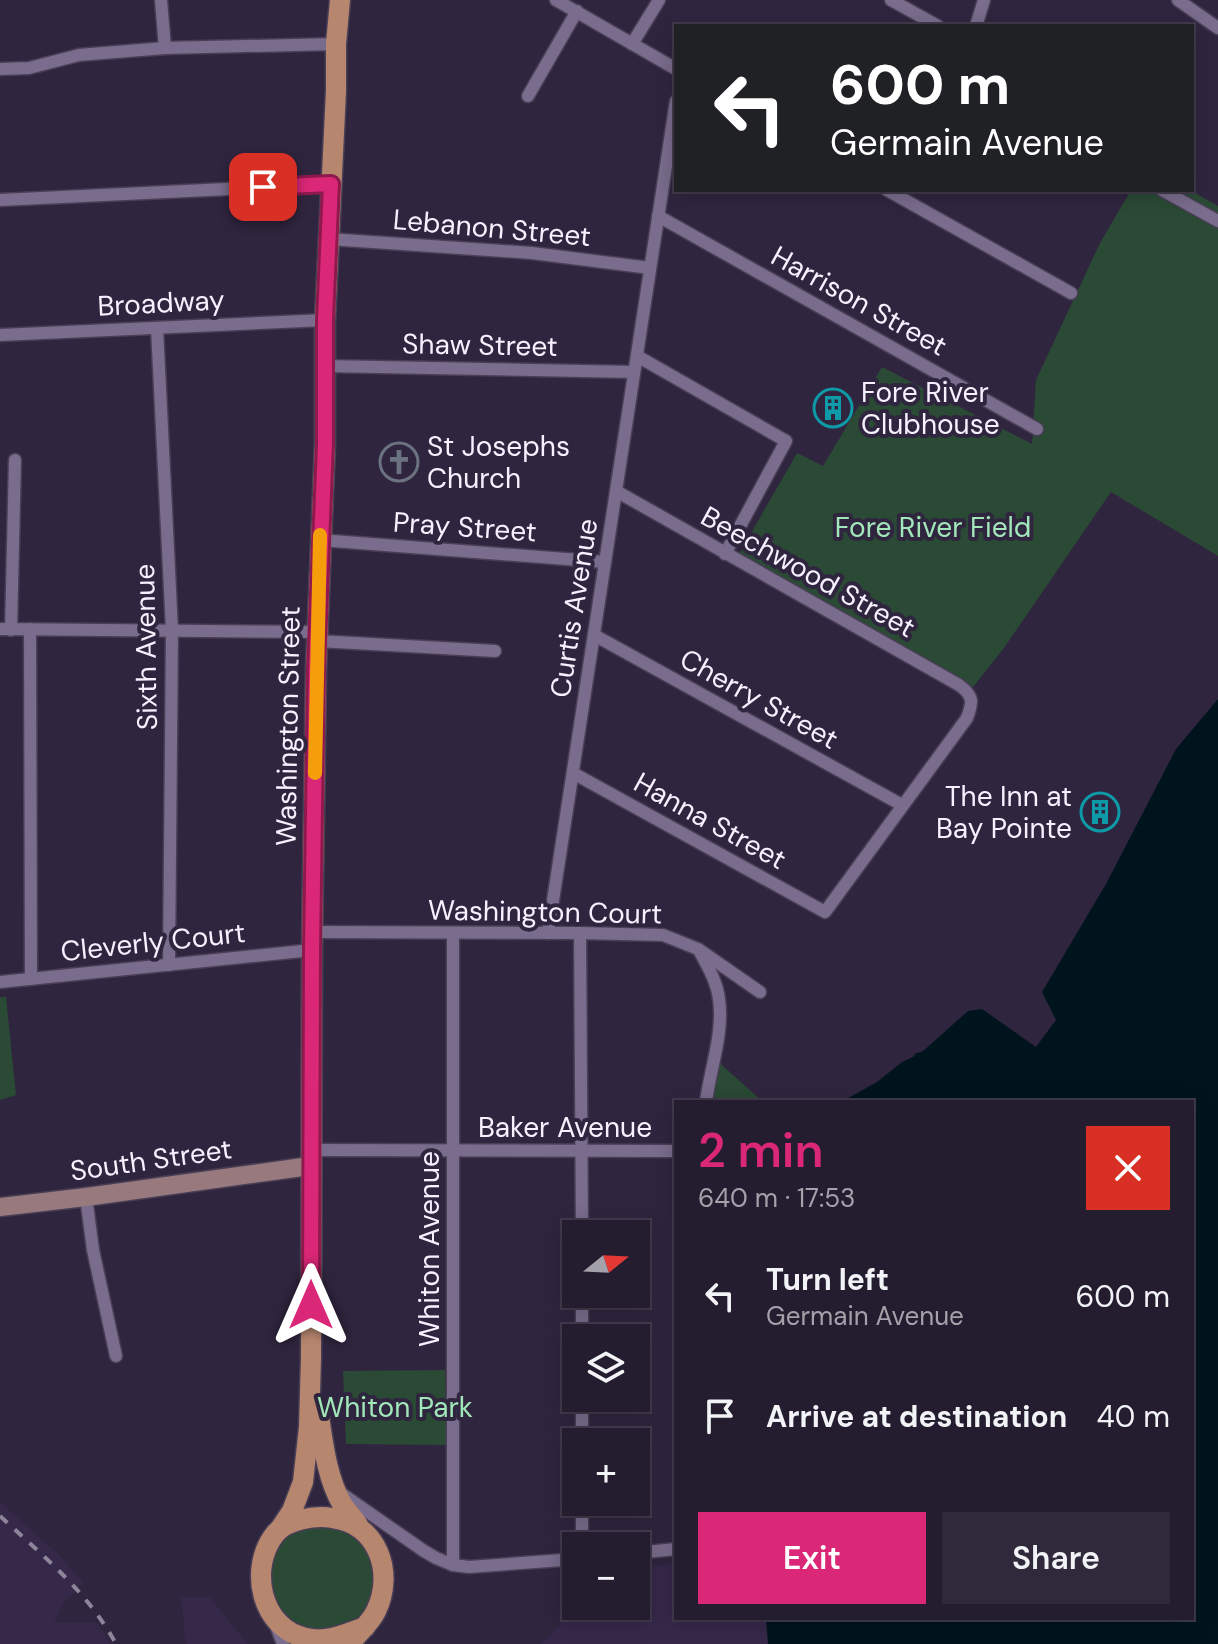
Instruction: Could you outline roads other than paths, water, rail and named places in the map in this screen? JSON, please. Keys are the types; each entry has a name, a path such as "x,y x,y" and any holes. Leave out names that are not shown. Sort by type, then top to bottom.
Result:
{"main road":[{"name":"Washington Street","path":"280,1529 292,1511 303,1482 309,1427 312,941 320,540 325,444 325,320 340,0"},
{"name":"South Street","path":"0,1207 86,1197 310,1158"},
{"name":"Washington Street","path":"311,1358 325,1450 336,1490 343,1506 362,1529"},
{"path":"299,1644 280,1631 266,1606 261,1583 262,1564 268,1546 280,1529 303,1520 325,1517 349,1522 362,1529 378,1550 383,1568 382,1596 369,1628 350,1644"},
{"path":"280,1631 304,1638 330,1639 369,1628"}],"street":[{"path":"161,0 165,48"},
{"path":"556,0 674,68"},
{"path":"632,44 659,0"},
{"path":"891,0 934,24"},
{"path":"977,24 984,0"},
{"path":"1178,0 1218,28"},
{"path":"528,96 577,11"},
{"path":"0,69 29,68 79,55 165,48 336,44"},
{"name":"Curtis Avenue","path":"548,933 674,114"},
{"path":"0,200 331,184"},
{"path":"893,192 1071,293"},
{"path":"1166,192 1218,221"},
{"name":"Harrison Street","path":"658,216 1037,429"},
{"name":"Lebanon Street","path":"329,239 532,253 650,268"},
{"name":"Broadway","path":"0,335 325,320"},
{"name":"Sixth Avenue","path":"157,328 172,630 169,965"},
{"path":"637,356 786,441 725,554"},
{"name":"Shaw Street","path":"324,366 634,372"},
{"path":"15,460 6,630 172,630 318,637 495,651"},
{"name":"Beechwood Street","path":"616,491 968,691 971,700 967,718 902,805"},
{"name":"Pray Street","path":"320,540 605,562"},
{"path":"30,629 31,979"},
{"name":"Cherry Street","path":"594,635 902,805"},
{"name":"Hanna Street","path":"573,773 825,912 902,805"},
{"name":"Washington Court","path":"312,941 453,933 646,933 663,935 698,949 760,992"},
{"name":"Whiton Avenue","path":"453,933 453,1565"},
{"path":"580,933 582,1220"},
{"name":"Cleverly Court","path":"0,982 169,965 312,941"},
{"path":"698,949 719,997 718,1037 706,1100"},
{"name":"Baker Avenue","path":"310,1158 453,1150 674,1151"},
{"path":"86,1197 93,1250 116,1356"},
{"path":"336,1490 424,1551 453,1565 485,1567 562,1560"},
{"path":"650,1552 674,1549"}],"water":[{"path":"1218,699 1218,1644 768,1644 766,1620 1194,1620 1194,1100 845,1100 922,1052 968,1011 982,1009 1036,1047 1056,1020 1042,992 1106,884 1176,749"}],"railway":[{"path":"0,1516 78,1591 116,1644"}],"place":[{"name":"Fore River Clubhouse","path":"833,408"},
{"name":"St Josephs Church","path":"399,462"},
{"name":"The Inn at Bay Pointe","path":"1100,812"}],"park label":[{"name":"Fore River Field","path":"933,527"},
{"name":"Whiton Park","path":"395,1407"}]}
